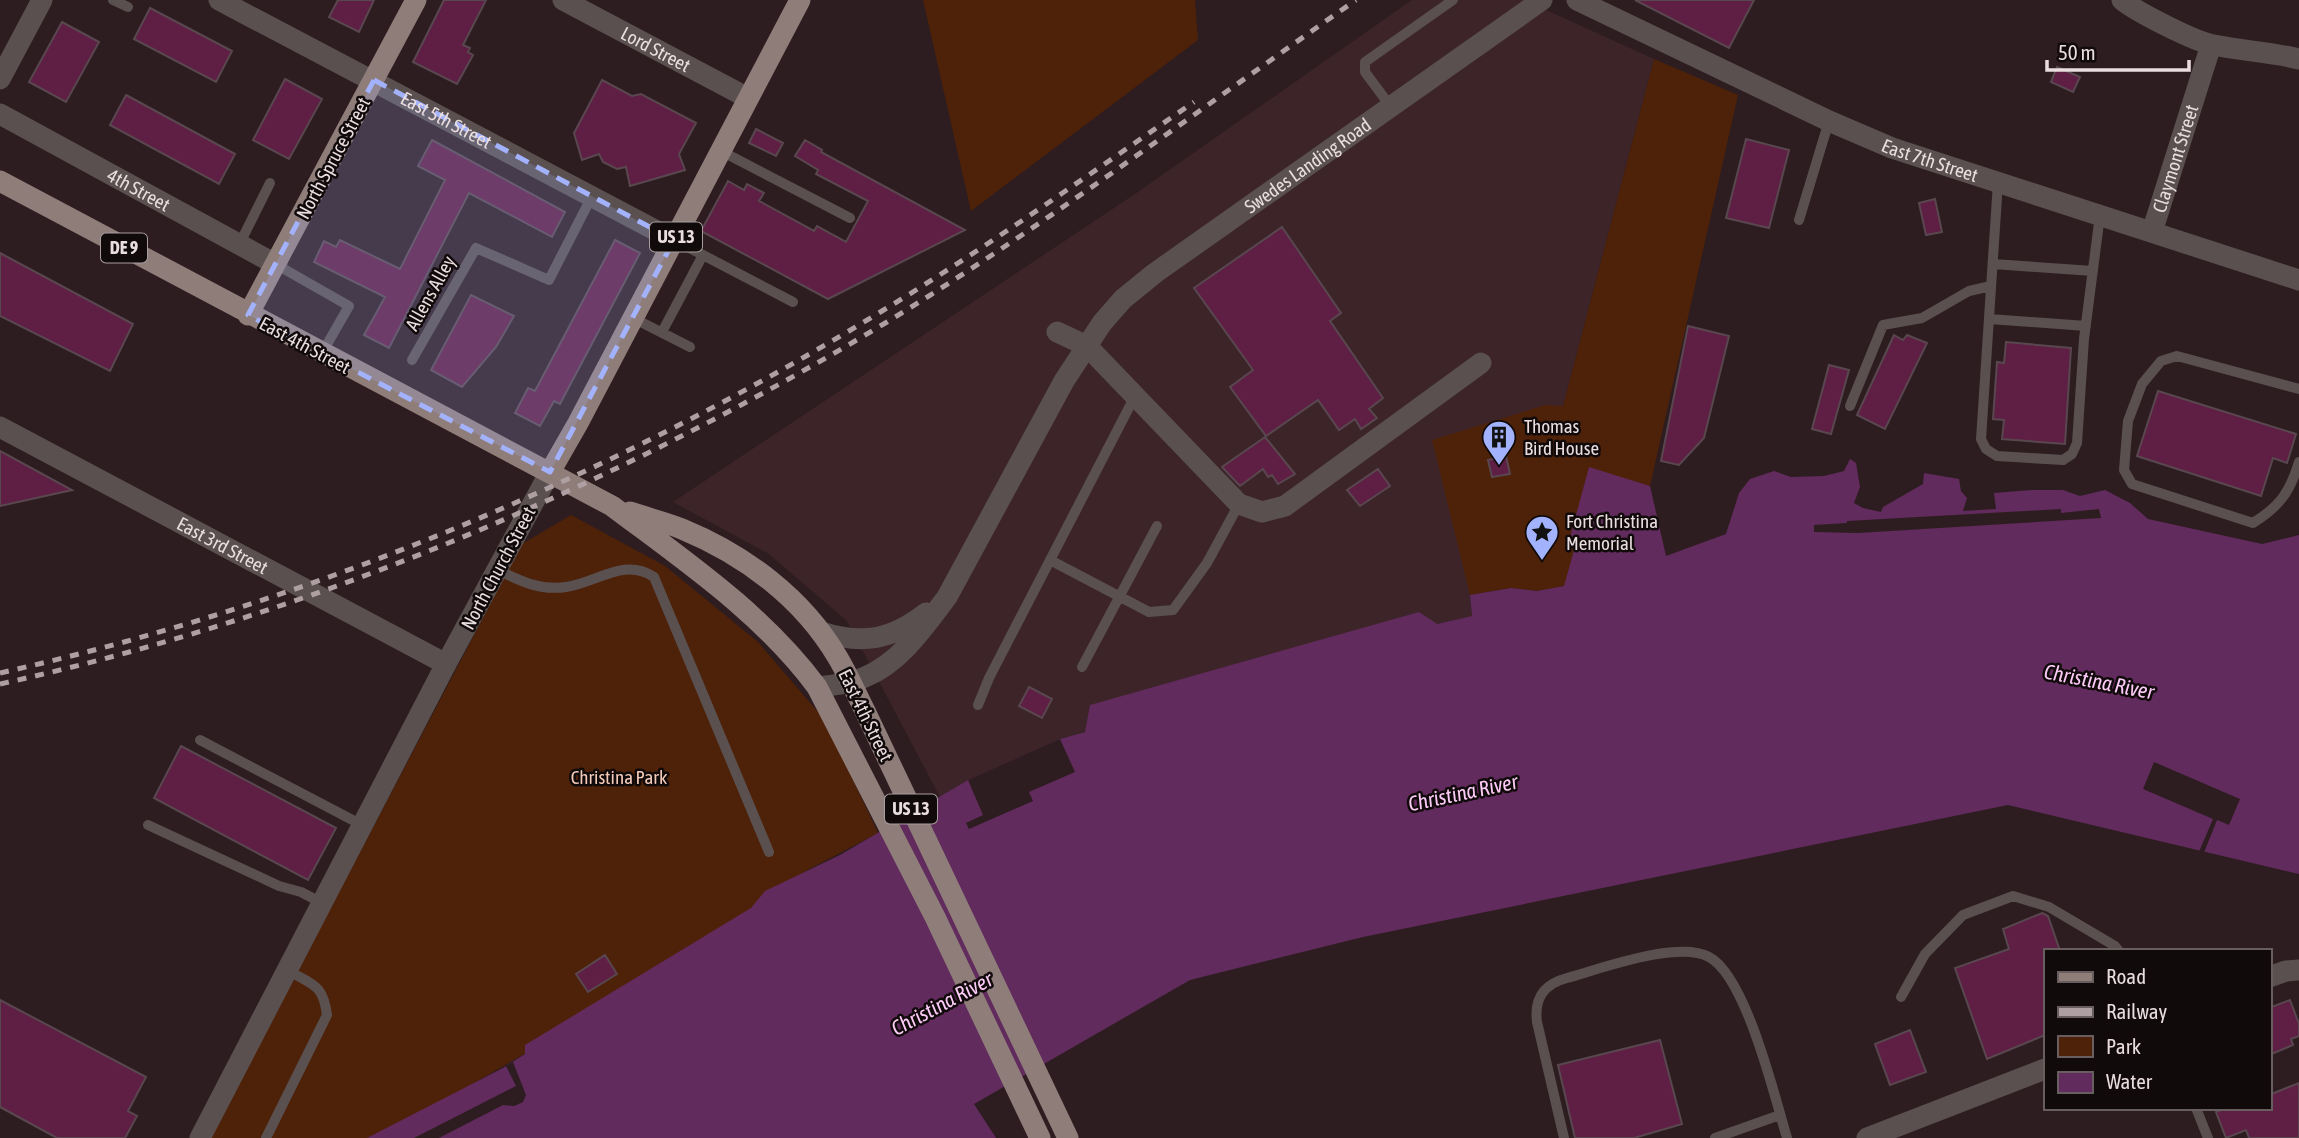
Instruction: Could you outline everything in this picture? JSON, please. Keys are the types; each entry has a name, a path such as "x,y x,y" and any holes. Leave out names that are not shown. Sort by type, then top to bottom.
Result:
{"main road":[{"name":"North Spruce Street","path":"248,315 416,0"},
{"name":"North Church Street","path":"550,472 721,151 794,2"},
{"name":"East 4th Street","path":"0,181 612,506 689,564 761,624 796,658 817,687 878,803 1040,1138"},
{"name":"East 4th Street","path":"612,506 682,529 757,569 785,592 821,632 865,710 1068,1138"}],"street":[{"path":"0,79 42,0"},
{"name":"East 5th Street","path":"219,0 674,240"},
{"name":"Lord Street","path":"564,0 748,98"},
{"name":"Swedes Landing Road","path":"817,687 866,677 892,659 913,640 947,597 1064,381 1102,323 1123,299 1155,273 1542,0"},
{"name":"East 7th Street","path":"1577,0 1829,121 1892,148 2299,280"},
{"path":"2122,0 2134,9 2211,45 2269,52 2299,59"},
{"name":"Claymont Street","path":"2152,232 2211,45"},
{"name":"4th Street","path":"0,114 277,265"},
{"path":"1057,332 1087,345 1239,503 1262,512 1285,506 1481,363"},
{"name":"East 3rd Street","path":"0,427 446,664"},
{"name":"North Church Street","path":"200,1138 446,664 550,472"},
{"name":"Swedes Landing Road","path":"821,632 836,637 864,639 895,634 947,597"},
{"path":"2271,976 2299,970"},
{"path":"1867,1138 2044,1069"}],"lane":[{"path":"113,0 128,8"},
{"path":"1391,107 1365,72 1365,62 1453,0"},
{"path":"1799,220 1829,121"},
{"path":"721,151 850,218"},
{"path":"239,245 270,183"},
{"path":"1998,183 1980,439 1986,450 1997,456 2063,460 2072,454 2077,443 2086,326 2100,215"},
{"name":"Allens Alley","path":"412,360 476,248 549,279 592,196"},
{"path":"674,240 793,302"},
{"path":"662,332 704,255"},
{"path":"1993,264 2093,271"},
{"path":"277,265 349,306 322,353"},
{"path":"1850,405 1883,325 1922,318 1969,292 1991,286"},
{"path":"633,318 690,347"},
{"path":"1989,319 2086,326"},
{"path":"2299,389 2177,356 2161,361 2142,384 2127,421 2124,470 2132,484 2253,523 2272,511 2292,486 2299,461"},
{"path":"978,705 989,678 1135,396"},
{"path":"1050,560 1149,612 1172,610 1207,563 1239,503"},
{"path":"1082,667 1157,526"},
{"path":"498,570 530,586 549,587 566,587 624,569 637,569 654,577 769,852"},
{"path":"200,740 362,825"},
{"path":"148,825 279,886 301,891 322,903"},
{"path":"1901,997 1925,954 1963,915 2012,896 2049,907 2117,949"},
{"path":"1564,1138 1535,1009 1542,992 1557,980 1656,954 1686,953 1709,957 1727,973 1752,1027 1787,1138"},
{"path":"266,1138 327,1015 324,996 316,987 287,970"},
{"path":"2197,1110 2208,1138"},
{"path":"1716,1138 1780,1115"}],"highlighted area":[{"path":"374,80 674,240 550,472 248,315"}],"shaded area":[{"path":"1412,0 1524,0 1654,59 1563,406 1470,595 1472,616 1437,624 1060,739 968,780 940,797 847,621 769,554 673,502 1135,194"}],"green space":[{"path":"923,0 1195,0 1198,40 971,211"},
{"path":"1654,59 1738,95 1650,486 1589,468 1570,541 1576,543 1565,586 1537,591 1511,588 1470,595 1432,440 1545,405 1563,406"},
{"name":"Christina Park","path":"571,515 665,566 758,642 824,719 878,833 804,872 754,922 378,1138 210,1138 522,544"}],"water":[{"name":"Christina River","path":"1850,459 1856,463 1860,487 1854,503 1881,512 1883,507 1923,484 1924,473 1959,479 1961,491 1967,498 1963,511 1996,509 1994,493 2063,490 2080,496 2105,490 2130,503 2148,519 2262,544 2299,535 2299,874 2008,805 1363,937 1190,980 974,1104 996,1138 367,1138 503,1068 525,1054 525,1045 751,908 765,891 840,855 968,780 1060,739 1085,732 1090,705 1419,612 1437,624 1472,616 1470,595 1511,588 1537,591 1564,586 1576,543 1569,541 1589,467 1650,486 1666,556 1726,534 1739,493 1750,479 1774,471 1791,477 1824,476 1844,471"}],"pier":[{"path":"2061,509 2061,513 2099,509 2101,518 1858,533 1814,532 1814,525 1847,521"},
{"path":"1060,739 1075,772 1029,792 1033,801 969,829 966,823 983,815 968,780"},
{"path":"2154,762 2240,799 2229,825 2217,820 2203,855 2198,854 2213,819 2143,789"},
{"path":"513,1062 526,1095 523,1102 514,1106 503,1105 439,1138 414,1138 516,1086 506,1066"}],"building":[{"path":"338,0 374,0 359,32 329,17"},
{"path":"444,0 486,0 463,45 470,48 468,52 473,55 457,84 413,62"},
{"path":"1635,0 1754,0 1729,48"},
{"path":"150,8 232,51 216,82 134,39"},
{"path":"62,22 99,42 66,102 29,82"},
{"path":"2057,67 2080,77 2073,92 2051,82"},
{"path":"285,79 322,99 289,159 253,140"},
{"path":"602,80 632,96 641,94 696,123 679,154 685,170 630,186 626,167 617,169 603,162 599,154 582,160 574,133"},
{"path":"126,95 235,154 219,184 110,125"},
{"path":"756,129 783,143 776,156 749,143"},
{"path":"1746,139 1789,150 1769,228 1726,218"},
{"path":"432,140 565,212 552,237 469,193 389,348 364,335 385,297 314,262 324,241 336,247 340,240 400,269 445,180 418,166"},
{"path":"805,140 822,150 821,152 965,230 828,299 701,231 728,181 744,190 747,184 764,193 759,201 814,231 817,226 846,242 868,201 816,174 818,170 795,156"},
{"path":"1935,199 1942,232 1926,235 1919,203"},
{"path":"1282,227 1341,313 1330,321 1383,398 1369,409 1377,418 1361,429 1355,419 1339,430 1318,400 1266,436 1230,387 1253,370 1194,288"},
{"path":"615,240 640,253 560,404 554,401 540,426 515,413 528,388 535,391"},
{"path":"0,253 133,324 110,371 0,316"},
{"path":"471,295 514,316 496,347 462,387 431,370"},
{"path":"1688,326 1729,336 1704,438 1679,465 1661,461"},
{"path":"1894,335 1903,340 1907,335 1927,343 1885,429 1857,415"},
{"path":"2006,342 2071,348 2065,444 2002,439 2004,420 1993,419 1997,362 2004,363"},
{"path":"1829,365 1849,370 1831,434 1812,429"},
{"path":"2158,391 2296,434 2287,463 2273,458 2261,496 2137,456"},
{"path":"1265,437 1295,474 1278,484 1272,475 1268,477 1263,469 1240,486 1222,467"},
{"path":"0,451 72,490 0,506"},
{"name":"Thomas Bird House","path":"1506,456 1510,474 1492,477 1488,460"},
{"path":"1378,469 1390,486 1360,506 1347,490"},
{"path":"1029,687 1052,699 1042,718 1019,706"},
{"path":"181,746 336,828 308,880 154,798"},
{"path":"2042,913 2048,916 2059,949 2044,949 2044,1035 1987,1059 1955,968 2009,949 2003,929"},
{"path":"605,955 617,974 588,992 576,974"},
{"path":"0,1000 146,1077 128,1111 137,1116 125,1138 57,1138 0,1107"},
{"path":"2290,1000 2299,1024 2299,1036 2291,1039 2293,1045 2271,1054 2271,1007"},
{"path":"1910,1030 1926,1072 1890,1085 1875,1044"},
{"path":"1660,1040 1682,1124 1634,1138 1575,1138 1558,1065"},
{"path":"2299,1083 2299,1138 2249,1138 2246,1130 2226,1138 2216,1112 2271,1110 2271,1094"}],"railway":[{"path":"0,684 117,655 232,622 346,583 458,539 568,491 677,438 783,382 947,284 1066,205 1356,0"},
{"path":"0,673 116,644 231,610 456,528 566,480 674,428 882,311 1001,235 1194,102"}],"place":[{"name":"Thomas Bird House","path":"1499,467"},
{"name":"Fort Christina Memorial","path":"1542,562"}]}
